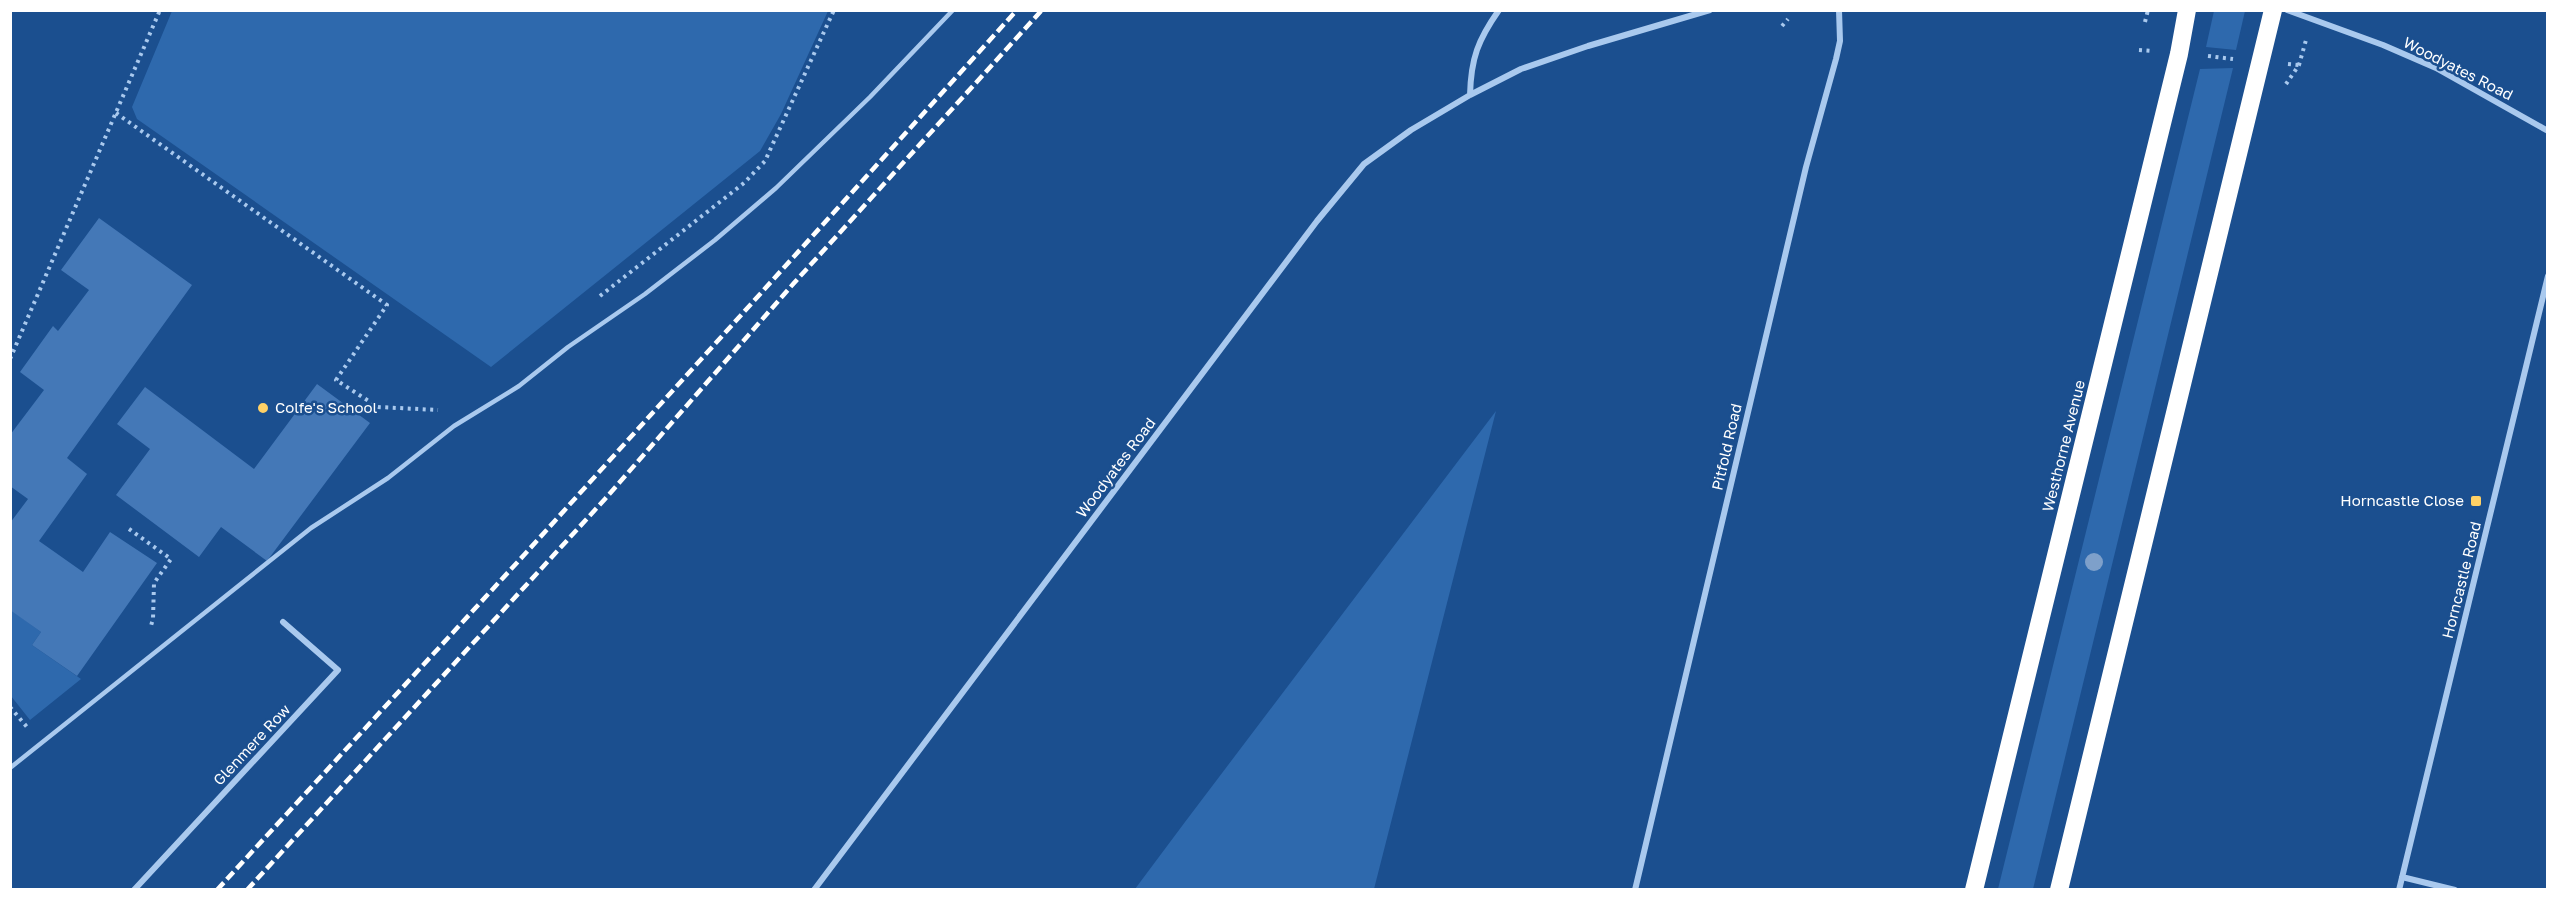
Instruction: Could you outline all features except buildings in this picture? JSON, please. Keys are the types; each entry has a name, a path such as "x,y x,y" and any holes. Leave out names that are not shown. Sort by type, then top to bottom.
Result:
{"highway":[{"name":"Westhorne Avenue","path":"1974,890 2179,54 2187,10"},
{"path":"2059,890 2273,10"}],"street":[{"path":"1470,95 1470,72 1481,36 1499,10"},
{"name":"Woodyates Road","path":"814,890 1310,231 1364,164 1411,130 1470,95 1521,69 1588,46 1710,10"},
{"name":"Pitfold Road","path":"1635,890 1806,167 1836,59 1839,41 1839,10"},
{"name":"Woodyates Road","path":"2287,10 2383,45 2436,68 2547,131"},
{"name":"Horncastle Road","path":"2399,890 2547,276"},
{"name":"Glenmere Row","path":"134,890 338,670 283,622"},
{"path":"2402,877 2455,890"}],"lane":[{"path":"10,768 311,528 388,478 454,426 519,386 568,347 645,294 715,240 776,188 953,10"}],"path":[{"path":"10,359 160,10"},
{"path":"593,301 744,183 765,161 834,10"},
{"path":"2145,22 2148,10"},
{"path":"1782,26 1788,19"},
{"path":"2139,50 2155,51"},
{"path":"2286,84 2299,65 2303,51"},
{"path":"2202,56 2236,59"},
{"path":"2292,65 2299,65"},
{"path":"116,113 387,305 336,380 378,407 446,410"},
{"path":"129,529 171,558 154,583 153,619 145,635"},
{"path":"10,707 29,730"}],"shaded area":[{"path":"172,10 828,11 781,114 760,151 491,367 137,119 132,107"},
{"path":"2214,11 2245,11 2236,50 2206,47"},
{"path":"2233,68 2033,889 1998,889 2200,69"},
{"path":"1496,411 1374,889 1135,889 1185,822"},
{"path":"11,610 41,632 32,645 81,679 30,720 11,696"}],"railway":[{"path":"217,890 524,555 1017,10"},
{"path":"247,890 605,499 794,283 1042,10"}],"place":[{"name":"Colfe's School","path":"263,408"},
{"name":"Horncastle Close","path":"2476,501"}]}
